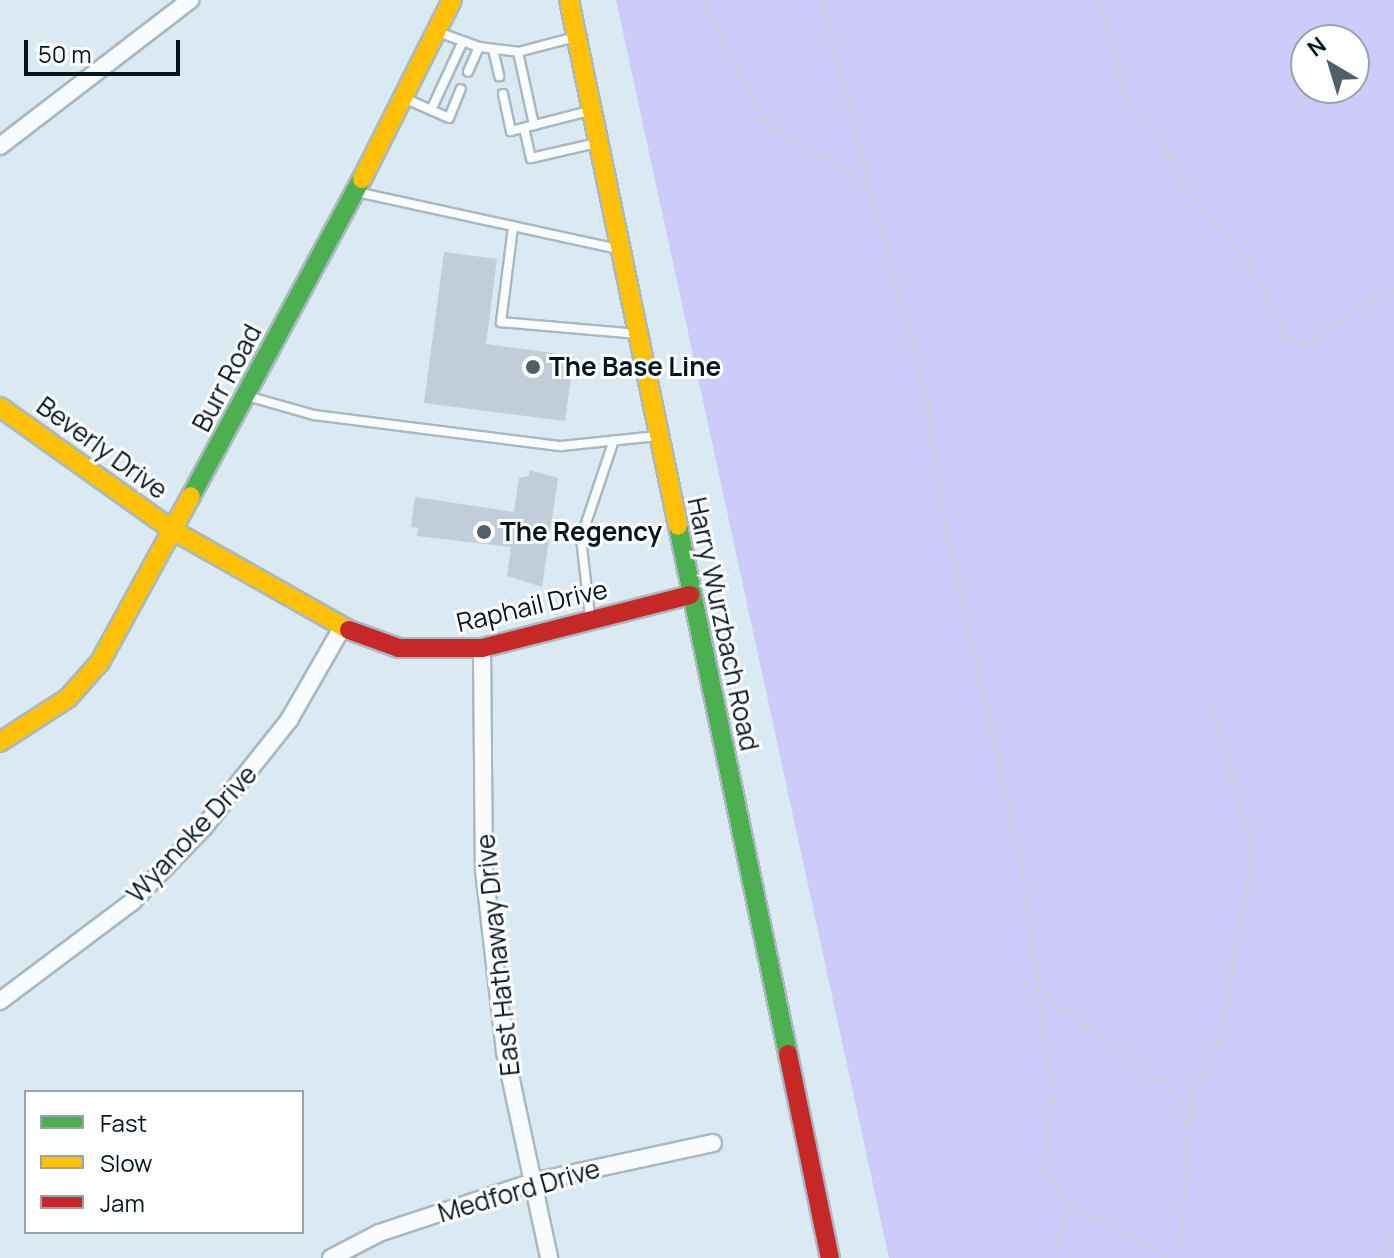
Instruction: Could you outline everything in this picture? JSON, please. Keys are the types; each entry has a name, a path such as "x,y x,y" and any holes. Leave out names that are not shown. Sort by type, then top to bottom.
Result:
{"street":[{"path":"0,146 190,0"},
{"name":"Burr Road","path":"0,742 68,698 93,672 174,531 356,192 452,0"},
{"name":"Harry Wurzbach Road","path":"569,0 657,436 830,1258"},
{"name":"Beverly Drive","path":"0,407 174,531"},
{"name":"Raphail Drive","path":"174,531 342,628 399,648 435,652 482,648 690,595"},
{"name":"Wyanoke Drive","path":"0,1001 132,902 204,827 289,720 342,628"},
{"name":"East Hathaway Drive","path":"482,648 484,870 505,1052 549,1258"},
{"name":"Medford Drive","path":"331,1258 379,1233 533,1182 713,1143"}],"lane":[{"path":"437,31 479,47 518,52 577,37"},
{"path":"431,110 463,41"},
{"path":"468,72 479,47"},
{"path":"493,49 499,76"},
{"path":"518,52 534,125"},
{"path":"403,98 449,118 461,89"},
{"path":"503,94 511,131 592,111"},
{"path":"524,128 531,158 598,143"},
{"path":"356,192 619,249"},
{"path":"513,227 501,322 637,334"},
{"path":"247,396 314,415 546,445 657,436"},
{"path":"591,620 581,538 614,440"}],"path":[{"path":"703,0 763,121 849,173 876,198"},
{"path":"821,0 876,198 927,400 946,525 1020,856 1035,988 1053,1098 1043,1170 1066,1202 1171,1258"},
{"path":"1098,0 1128,102 1164,147 1182,183 1249,264 1289,341 1303,345 1314,341 1371,299 1394,291"},
{"path":"1179,1258 1189,1126 1198,1076 1219,1044 1254,850 1210,703"},
{"path":"1035,988 1161,1080 1174,1092 1189,1126"},
{"path":"1057,1258 1066,1202"},
{"path":"1379,1258 1394,1234"}],"shaded area":[{"path":"616,0 1394,0 1394,1258 889,1258"}],"building":[{"path":"444,252 497,259 486,344 574,356 565,421 424,403"},
{"name":"The Regency","path":"529,470 558,478 542,587 507,576 511,547 417,536 418,528 411,527 415,497 514,512 519,478 529,476"}],"traffic: fast":[{"path":"191,496 362,179"},
{"path":"678,526 788,1054"}],"traffic: slow":[{"path":"362,179 452,0"},
{"path":"569,0 678,526"},
{"path":"0,407 174,531 349,630"},
{"path":"0,742 68,698 100,662 191,496"}],"traffic: jam":[{"path":"349,630 399,648 482,648 690,595"},
{"path":"788,1054 830,1258"}],"place":[{"name":"The Base Line","path":"533,367"},
{"name":"The Regency","path":"484,532"}]}
